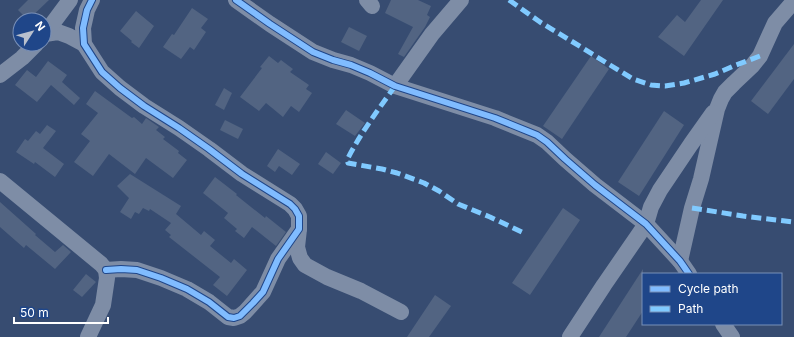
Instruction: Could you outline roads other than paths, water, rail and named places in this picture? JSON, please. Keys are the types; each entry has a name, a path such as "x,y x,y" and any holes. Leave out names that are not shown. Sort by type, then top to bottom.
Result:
{"street":[{"path":"52,24 70,0"},
{"path":"92,0 87,10 83,28 84,44 102,72 144,106 210,149 242,174 290,204 299,216 297,247 300,258 305,265 327,277 361,291 401,312"},
{"path":"236,0 313,52 351,65 395,86 495,118 537,135 547,142 595,185 646,224 685,267"},
{"path":"395,86 432,34 461,0"},
{"path":"685,267 692,208 717,109 721,99 734,82 756,61 767,42 775,23 794,1"},
{"path":"52,34 58,32 84,44"},
{"path":"0,75 28,52"},
{"path":"570,337 646,224 651,207 660,190 717,109"},
{"path":"0,181 101,264 106,270 107,278 103,305 88,337"},
{"path":"106,270 137,270 161,278 187,289 209,302 228,317 234,318 245,312 263,292 278,259 299,229"},
{"path":"724,325 732,337"}]}
